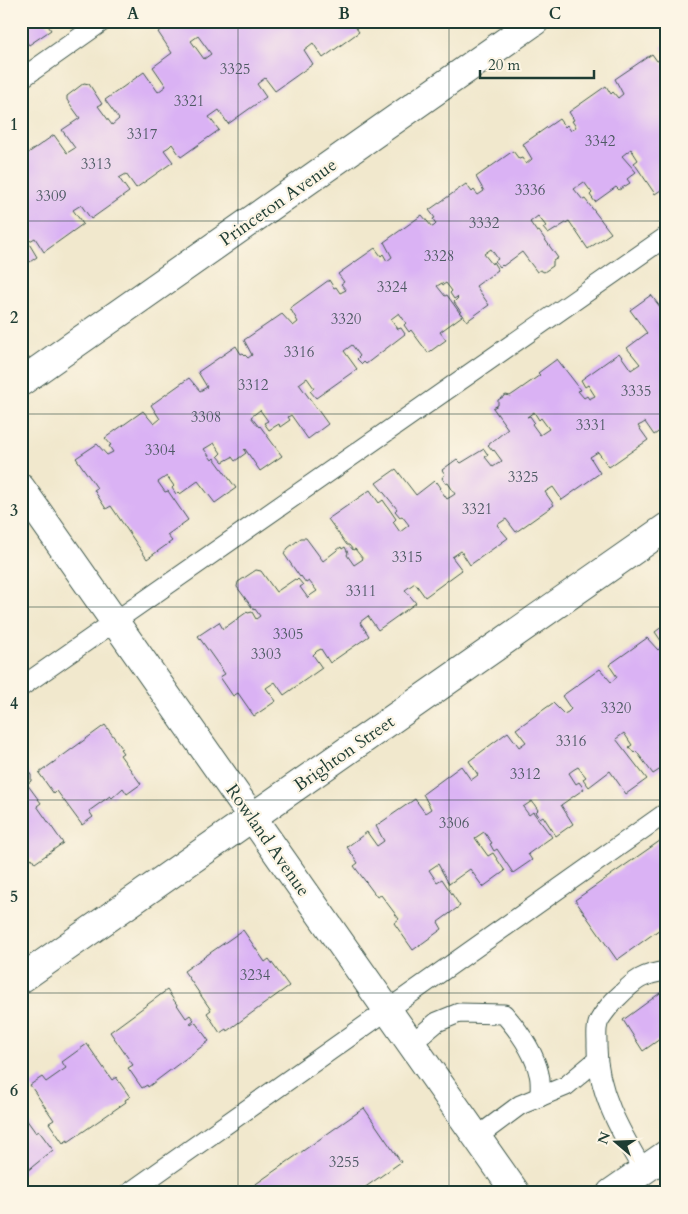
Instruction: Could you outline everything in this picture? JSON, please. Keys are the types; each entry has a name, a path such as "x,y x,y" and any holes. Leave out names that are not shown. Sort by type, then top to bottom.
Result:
{"street":[{"name":"Princeton Avenue","path":"21,382 535,21"},
{"name":"Rowland Avenue","path":"21,488 516,1193"},
{"name":"Brighton Street","path":"21,979 667,527"},
{"path":"611,1193 667,1154"}],"lane":[{"path":"21,79 103,21"},
{"path":"21,687 667,236"},
{"path":"129,1193 667,812"},
{"path":"643,1170 621,1132 608,1103 597,1060 598,1023 615,999 635,980 655,972 667,971"},
{"path":"411,1044 438,1022 459,1013 504,1014 518,1030 533,1055 540,1075 540,1097"},
{"path":"476,1137 520,1105 566,1086 597,1060"}],"building":[{"path":"21,21 45,21 51,30 29,45 21,35"},
{"path":"172,21 247,21 250,26 257,21 351,21 359,32 323,58 313,43 304,50 313,64 275,91 265,78 257,84 266,97 228,124 219,110 209,117 219,130 181,157 172,144 164,150 173,162 136,188 126,174 119,178 129,192 91,219 81,205 73,210 83,224 44,252 35,238 28,242 37,257 21,268 21,186 30,180 21,168 21,158 54,135 67,153 75,148 62,130 80,118 67,100 67,96 84,83 89,84 102,104 98,106 112,125 119,119 105,100 144,72 158,92 166,86 153,67 172,53 158,32","holes":["198,36 211,54 204,59 191,41"]},
{"path":"667,43 667,58 661,47"},
{"path":"652,54 664,66 667,63 667,151 661,155 667,164 667,186 655,194 634,163 638,160 631,149 622,156 636,172 627,179 630,183 619,190 616,187 595,202 590,195 592,193 584,182 574,189 583,200 585,199 611,233 588,249 569,221 548,234 543,228 546,226 538,216 530,222 537,232 539,231 558,258 553,261 553,266 544,272 540,270 537,272 522,252 500,267 495,261 498,259 491,249 484,254 492,264 493,262 498,270 476,286 489,305 467,321 454,302 458,298 454,299 450,293 452,291 446,283 437,286 445,296 447,295 462,316 440,332 446,340 428,353 411,330 409,332 404,325 406,323 399,313 391,319 398,329 401,328 405,334 366,364 364,362 362,364 357,359 360,356 352,345 344,351 357,369 316,398 310,391 314,388 307,378 299,384 328,424 308,439 291,415 288,417 290,420 280,427 279,424 269,430 264,423 268,421 260,410 251,417 282,456 260,471 245,449 246,453 235,461 232,457 223,462 218,456 221,453 214,443 204,449 212,460 214,458 236,488 215,503 198,481 180,494 178,492 176,494 172,488 174,486 167,476 158,482 165,492 168,491 188,520 167,535 172,541 147,559 111,506 106,509 94,490 97,488 76,458 97,444 107,455 113,452 109,446 111,445 105,438 143,411 154,424 160,419 151,405 189,378 200,391 207,387 198,372 236,346 241,354 243,353 248,358 252,355 244,340 282,314 293,326 298,322 290,308 329,280 340,293 346,290 341,284 344,282 338,274 375,248 381,256 383,254 387,261 392,257 384,242 422,215 432,227 434,226 436,224 433,219 435,218 429,210 466,184 472,192 474,190 478,195 484,191 476,177 513,151 526,164 532,159 523,144 559,119 571,131 576,127 569,112 606,86 611,94 613,92 618,98 623,94 615,79"},
{"path":"651,295 667,316 667,426 654,435 645,422 638,426 648,440 609,467 598,452 590,457 600,473 562,500 553,487 545,492 554,505 516,532 506,519 497,525 508,538 470,565 461,551 452,557 462,570 425,597 415,583 405,590 416,603 378,630 368,616 360,622 369,636 330,663 321,649 317,651 313,655 322,668 284,695 275,682 266,688 276,701 254,716 238,693 233,696 220,677 225,674 198,636 219,622 223,629 247,612 252,612 256,619 260,616 237,587 238,582 256,570 261,571 276,592 295,579 296,581 298,579 303,585 300,587 308,598 317,591 309,581 306,583 300,577 284,554 288,548 301,538 306,538 323,561 341,547 342,549 345,547 347,555 354,565 363,559 355,549 353,550 347,545 328,519 370,490 379,503 383,500 396,519 393,522 400,532 409,525 395,511 397,509 376,483 396,469 416,495 434,481 437,482 447,499 455,494 448,483 446,484 442,478 445,474 442,470 457,459 461,463 484,449 488,455 485,457 493,467 502,461 488,445 508,429 493,408 498,405 498,400 516,392 540,375 538,373 557,359 581,390 578,391 584,398 587,396 589,399 595,396 588,385 585,387 581,380 619,353 631,370 640,364 627,348 647,333 630,310","holes":["534,412 539,420 541,418 549,429 540,435 532,424 534,422 530,416 527,417"]},
{"path":"667,623 667,704 662,708 667,714 667,765 653,774 636,751 634,753 629,747 632,745 624,733 616,739 647,779 626,794 610,771 589,787 583,779 586,777 578,767 569,773 576,784 579,782 584,789 561,805 573,824 556,836 543,816 540,818 536,812 538,810 532,801 523,807 529,815 533,812 552,837 528,854 532,860 513,873 497,849 494,851 490,844 492,843 484,832 475,838 488,856 493,853 505,871 483,887 470,869 449,884 438,864 429,870 437,882 442,879 460,906 438,922 442,929 413,950 394,923 399,919 381,895 377,897 354,866 358,863 347,847 367,832 377,846 384,841 376,826 415,799 425,813 431,809 423,794 461,766 471,780 474,778 478,775 469,761 508,732 519,747 526,742 516,729 553,703 564,714 568,712 571,709 562,696 600,669 611,682 617,677 609,665 647,638 658,650 664,645 655,632"},
{"path":"105,725 122,748 120,749 123,753 120,755 141,784 127,794 123,788 112,798 110,796 89,811 93,817 82,825 57,791 54,794 39,773"},
{"path":"21,761 31,775 31,781 27,784 41,803 37,806 63,843 35,863 32,858 21,865"},
{"path":"667,836 667,924 617,960 575,900"},
{"path":"243,930 265,962 269,959 289,986 227,1031 226,1029 220,1033 207,1013 211,1010 184,971"},
{"path":"667,988 667,1034 643,1051 623,1020"},
{"path":"167,990 186,1018 190,1015 194,1020 190,1023 191,1025 195,1022 209,1041 148,1087 147,1085 142,1088 128,1068 133,1065 110,1032"},
{"path":"87,1044 112,1080 116,1077 130,1097 125,1100 126,1102 68,1142 68,1140 63,1143 49,1123 54,1120 30,1085 42,1077 46,1082 66,1068 62,1062"},
{"path":"364,1108 401,1162 357,1193 243,1193"},
{"path":"21,1112 36,1133 39,1131 53,1150 21,1176"}]}
